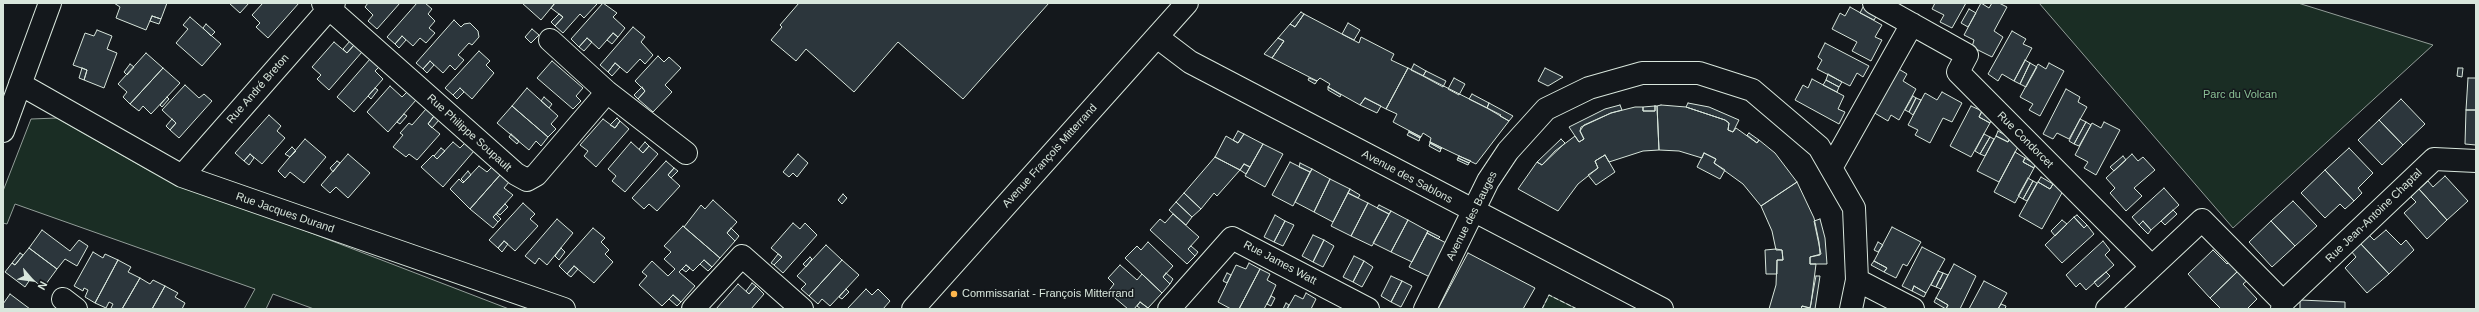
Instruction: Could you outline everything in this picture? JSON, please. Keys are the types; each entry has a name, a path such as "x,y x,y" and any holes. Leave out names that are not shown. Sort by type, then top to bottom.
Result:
{"street":[{"path":"3,131 50,3"},
{"name":"Avenue François Mitterrand","path":"913,309 1187,3"},
{"name":"Rue Condorcet","path":"1874,3 1967,55 1958,72 2151,266"},
{"name":"Rue Philippe Soupault","path":"329,5 516,174 527,180 536,175 607,92"},
{"name":"Rue André Breton","path":"182,176 329,5"},
{"path":"1831,168 1912,24"},
{"name":"Avenue des Sablons","path":"1157,37 1190,62 1474,211 1650,306"},
{"path":"550,40 607,92 686,153"},
{"name":"Avenue des Bauges","path":"1425,309 1488,181 1508,151 1546,108 1588,88 1642,73 1704,73 1752,90 1818,147 1854,208 1857,280 1851,309"},
{"name":"Rue Jacques Durand","path":"20,84 182,176 564,309"},
{"name":"Rue Jean-Antoine Chaptal","path":"2151,266 2202,220 2282,306 2434,159 2476,161"},
{"name":"Rue James Watt","path":"1169,309 1232,238 1368,309"},
{"path":"693,309 742,256 802,309"},
{"path":"2107,309 2151,266"},
{"path":"1857,280 1913,309"}],"green space":[{"name":"Parc du Volcan","path":"2039,3 2298,3 2433,45 2233,228"},
{"path":"57,118 150,171 509,309 314,309 273,294 266,309 244,309 255,289 15,204 7,224 3,223 3,191 31,119"},
{"path":"1549,295 1577,309 1542,309"}],"building":[{"path":"114,3 167,3 161,19 152,16 146,30 116,18 120,7"},
{"path":"229,3 249,3 240,13"},
{"path":"263,3 299,3 268,38 256,27 260,23 252,15"},
{"path":"368,3 400,3 377,29 368,21 373,15 365,7"},
{"path":"417,3 425,3 432,9 428,14 435,21 429,28 435,33 426,43 420,38 413,46 402,36 395,44 387,37"},
{"path":"522,3 555,3 541,20"},
{"path":"555,3 597,4 584,18 580,14 563,33 555,26 563,17 551,8"},
{"path":"603,3 617,13 613,17 625,28 618,37 613,33 599,49 587,38 579,47 571,39"},
{"path":"799,3 1049,3 963,99 898,42 854,92 806,49 796,61 771,40 782,27 780,25"},
{"path":"1935,3 1966,3 1952,28 1940,22 1944,15 1932,9"},
{"path":"1981,3 1989,8 1992,3 1999,3 2007,7 1994,31 2003,37 1992,57 1972,47 1974,40 1964,35"},
{"path":"1850,7 1882,25 1875,37 1882,40 1871,61 1852,51 1857,42 1832,29 1840,13 1845,16"},
{"path":"1863,7 1877,15 1874,20 1860,13"},
{"path":"1969,9 1976,13 1968,27 1961,23"},
{"path":"1301,12 1304,14 1295,27 1290,24"},
{"path":"559,14 563,17 555,26 551,22"},
{"path":"1304,14 1359,43 1361,37 1394,54 1391,60 1408,68 1386,109 1365,98 1360,105 1328,87 1330,84 1320,78 1317,81 1272,58 1284,41 1278,38 1290,24 1295,27"},
{"path":"152,16 161,19 159,24 150,21"},
{"path":"190,17 221,44 202,66 176,43 188,29 183,25"},
{"path":"454,20 461,27 464,24 470,23 478,31 479,37 472,45 469,43 458,55 464,60 455,70 450,65 443,73 430,61 423,69 416,63"},
{"path":"1348,23 1360,30 1354,40 1342,34"},
{"path":"206,24 215,32 211,36 203,28"},
{"path":"633,27 645,37 641,42 653,55 645,64 640,59 627,73 615,63 608,72 600,65"},
{"path":"532,29 539,35 531,43 525,37"},
{"path":"97,30 112,36 107,49 117,53 104,88 84,80 87,70 73,65 85,33 94,36"},
{"path":"2012,31 2026,39 2023,44 2032,48 2014,81 2002,74 1998,81 1988,74"},
{"path":"613,33 618,37 612,44 607,40"},
{"path":"402,36 406,40 399,48 395,44"},
{"path":"587,38 592,42 584,51 579,47"},
{"path":"1278,38 1284,41 1272,58 1264,54"},
{"path":"350,41 354,45 347,53 343,49"},
{"path":"334,42 347,53 354,45 362,52 329,90 317,79 321,75 312,67"},
{"path":"1825,43 1869,66 1863,77 1857,73 1850,86 1817,69 1822,60 1818,57"},
{"path":"479,51 490,61 486,65 494,73 472,99 460,88 453,95 445,88"},
{"path":"146,53 163,68 130,104 123,97 127,92 118,84"},
{"path":"658,56 664,62 669,57 681,68 665,85 672,92 653,112 638,99 645,91 635,81"},
{"path":"370,59 379,67 375,71 383,79 354,112 337,97"},
{"path":"2025,60 2030,63 2020,84 2014,81"},
{"path":"430,61 434,65 427,73 423,69"},
{"path":"552,61 583,88 576,96 581,101 573,109 537,78"},
{"path":"615,63 620,67 612,76 608,72"},
{"path":"2030,63 2037,67 2026,87 2020,84"},
{"path":"2049,63 2064,71 2040,116 2029,110 2033,104 2020,97 2038,64 2046,69"},
{"path":"130,64 134,67 127,75 124,72"},
{"path":"1414,64 1426,71 1423,76 1411,70"},
{"path":"82,68 87,70 84,80 79,78"},
{"path":"163,68 180,83 151,114 143,106 139,111 130,104"},
{"path":"1408,68 1501,115 1500,116 1509,121 1476,164 1430,142 1431,138 1423,133 1421,137 1393,122 1397,114 1386,109"},
{"path":"1545,68 1563,77 1548,86 1538,81"},
{"path":"1897,68 1907,74 1903,81 1916,89 1899,120 1891,115 1888,121 1873,112"},
{"path":"2458,68 2463,68 2462,77 2457,76"},
{"path":"1426,71 1446,81 1443,87 1423,76"},
{"path":"1828,74 1842,82 1839,87 1826,80"},
{"path":"1309,78 1317,81 1315,84 1308,80"},
{"path":"1454,78 1465,84 1459,95 1448,89"},
{"path":"2468,78 2476,78 2476,110 2466,110"},
{"path":"1812,79 1844,96 1838,109 1845,112 1839,124 1795,100 1803,85 1808,88"},
{"path":"1826,80 1839,87 1837,92 1823,85"},
{"path":"185,85 199,98 204,94 212,101 179,138 170,130 176,123 162,110"},
{"path":"390,86 402,97 407,92 416,100 388,132 367,112"},
{"path":"642,87 645,91 638,99 634,95"},
{"path":"1328,87 1341,95 1340,97 1328,90"},
{"path":"375,88 378,90 371,99 368,96"},
{"path":"460,88 464,92 457,99 453,95"},
{"path":"527,88 558,116 551,124 556,129 548,137 512,106"},
{"path":"2066,89 2080,97 2078,102 2087,107 2069,139 2057,133 2053,139 2043,134"},
{"path":"1942,92 1962,103 1952,122 1943,118 1930,143 1915,135 1918,130 1908,125 1925,93 1937,100"},
{"path":"1472,94 1489,103 1487,108 1469,99"},
{"path":"1913,96 1916,98 1909,112 1905,110"},
{"path":"167,97 169,99 162,107 160,105"},
{"path":"544,97 552,104 549,108 541,101"},
{"path":"1365,98 1381,106 1377,113 1360,105"},
{"path":"1916,98 1921,100 1913,115 1909,112"},
{"path":"2401,99 2425,124 2403,145 2379,120"},
{"path":"1489,103 1513,116 1509,121 1487,108"},
{"path":"1688,103 1709,107 1739,120 1733,132 1728,130 1729,123 1725,120 1686,107"},
{"path":"1620,105 1622,110 1611,113 1581,127 1580,131 1584,139 1579,142 1569,127 1605,109"},
{"path":"512,106 548,137 541,146 536,141 529,150 497,123"},
{"path":"1655,106 1655,111 1643,111 1643,107"},
{"path":"1655,106 1657,106 1659,150 1643,151 1609,162 1605,155 1595,161 1598,168 1578,184 1558,211 1518,189 1537,162 1542,165 1555,151 1575,136 1579,142 1584,139 1580,131 1584,125 1611,113 1635,107 1643,107 1643,111 1655,111"},
{"path":"1657,106 1686,107 1725,120 1729,123 1728,130 1733,132 1736,128 1757,143 1759,140 1775,153 1797,182 1761,206 1743,184 1714,163 1716,159 1704,153 1702,158 1679,151 1659,150"},
{"path":"1971,106 1982,111 1979,117 1990,123 1971,157 1950,146"},
{"path":"426,109 434,116 428,124 440,134 417,160 409,154 406,157 393,147 403,135 400,133 409,123 412,125"},
{"path":"2466,110 2476,110 2476,145 2465,144"},
{"path":"1982,111 1992,117 1990,123 1979,117"},
{"path":"404,114 407,116 400,124 397,122"},
{"path":"269,115 281,126 277,131 285,138 262,164 250,154 244,161 235,153"},
{"path":"434,116 439,120 432,128 428,124"},
{"path":"617,118 620,121 615,128 610,125"},
{"path":"172,119 176,123 170,130 166,126"},
{"path":"603,119 615,128 620,121 629,129 596,167 584,156 588,151 580,145"},
{"path":"2080,119 2086,122 2074,144 2069,141"},
{"path":"2379,120 2403,145 2382,165 2358,140"},
{"path":"2086,122 2091,125 2079,146 2074,144"},
{"path":"2104,122 2120,130 2096,175 2084,168 2088,162 2075,155 2092,123 2101,128"},
{"path":"1238,131 1244,134 1238,143 1233,140"},
{"path":"1409,131 1421,137 1420,138"},
{"path":"1998,131 2010,138 2008,142 1996,136"},
{"path":"1409,132 1420,138 1419,141 1407,135"},
{"path":"1749,133 1759,140 1757,143 1747,135"},
{"path":"511,134 519,141 517,144 509,137"},
{"path":"1244,134 1263,144 1250,167 1244,164 1240,170 1215,157 1226,136 1238,143"},
{"path":"1984,134 1990,137 1980,154 1975,151"},
{"path":"1996,136 2008,142 2010,138 2020,143 1999,182 1977,171"},
{"path":"1990,137 1994,139 1985,156 1980,154"},
{"path":"305,139 326,157 304,183 290,172 285,178 278,171"},
{"path":"1561,139 1565,143 1542,165 1537,162"},
{"path":"453,142 460,148 465,143 474,151 443,187 421,167 433,155 437,159"},
{"path":"631,142 643,153 649,146 658,154 625,192 612,181 616,176 608,169"},
{"path":"645,142 649,146 643,153 639,149"},
{"path":"1430,142 1442,148 1441,149"},
{"path":"1430,143 1441,149 1440,152 1429,146"},
{"path":"1263,144 1283,154 1265,187 1245,176"},
{"path":"292,147 296,151 290,157 285,154"},
{"path":"441,148 445,151 437,159 434,156"},
{"path":"2349,148 2373,173 2358,188 2362,193 2354,201 2325,170"},
{"path":"2015,152 2025,158 2023,162 2034,168 2015,203 1994,192"},
{"path":"1704,153 1716,159 1714,163 1725,170 1720,179 1697,167"},
{"path":"250,154 254,158 249,165 244,161"},
{"path":"348,154 370,173 348,198 336,187 330,193 321,185"},
{"path":"798,154 808,163 797,177 793,173 789,177 783,172"},
{"path":"2132,154 2138,161 2143,157 2155,170 2134,188 2142,196 2126,211 2110,193 2115,188 2106,178"},
{"path":"1605,155 1615,172 1596,185 1588,175 1598,168 1595,161"},
{"path":"1459,156 1471,161 1469,163 1458,158"},
{"path":"2123,156 2126,160 2114,171 2110,167"},
{"path":"1215,157 1240,170 1217,196 1214,193 1201,209 1184,193"},
{"path":"1458,158 1469,163 1468,165 1457,160"},
{"path":"2025,158 2035,164 2034,168 2023,162"},
{"path":"337,161 340,163 333,172 330,168"},
{"path":"666,161 674,168 668,175 680,186 657,211 649,204 644,209 632,198"},
{"path":"1290,162 1310,172 1293,206 1272,195"},
{"path":"1300,163 1312,169 1310,172 1299,167"},
{"path":"1244,164 1250,167 1246,174 1240,170"},
{"path":"479,166 487,172 492,167 500,175 470,209 450,189 459,179 463,183"},
{"path":"674,168 678,171 671,178 668,175"},
{"path":"1312,169 1330,179 1314,212 1295,202"},
{"path":"2325,170 2354,201 2345,209 2340,204 2325,218 2301,193"},
{"path":"468,171 471,175 464,182 461,179"},
{"path":"500,175 509,182 504,188 513,195 493,217 498,222 493,228 470,209"},
{"path":"2445,176 2468,201 2447,220 2419,189 2428,181 2433,187"},
{"path":"2041,177 2053,184 2050,189 2038,182"},
{"path":"2028,178 2033,181 2023,199 2018,196"},
{"path":"1330,179 1350,189 1333,222 1314,212"},
{"path":"2033,181 2037,183 2027,201 2023,199"},
{"path":"1797,182 1814,218 1819,242 1820,255 1810,257 1810,264 1816,264 1811,304 1810,308 1802,306 1801,309 1769,309 1776,285 1777,260 1783,260 1782,250 1776,250 1772,231 1761,206"},
{"path":"2038,182 2050,189 2053,184 2063,191 2042,229 2019,216"},
{"path":"2164,188 2179,205 2151,230 2143,221 2139,225 2132,217"},
{"path":"1350,189 1360,195 1358,198 1348,193"},
{"path":"2419,189 2447,220 2427,239 2404,213 2416,202 2411,197"},
{"path":"1184,193 1201,209 1192,217 1176,202"},
{"path":"1348,193 1368,203 1351,236 1331,226"},
{"path":"843,194 847,198 842,204 838,200"},
{"path":"713,200 737,222 727,233 735,241 720,258 684,227 701,205 705,209"},
{"path":"2293,201 2317,226 2295,246 2271,221"},
{"path":"1176,202 1192,217 1186,225 1169,210"},
{"path":"523,203 535,214 530,219 538,226 515,251 504,241 498,248 489,240"},
{"path":"1368,203 1389,214 1372,246 1351,236"},
{"path":"505,204 508,207 500,215 497,213"},
{"path":"1379,205 1391,211 1389,214 1377,208"},
{"path":"2173,210 2177,214 2165,225 2161,221"},
{"path":"1391,211 1408,220 1391,252 1373,243"},
{"path":"496,214 501,219 498,222 493,217"},
{"path":"1173,214 1199,237 1188,249 1195,256 1187,264 1150,230 1160,219 1165,223"},
{"path":"1275,215 1285,221 1274,242 1264,237"},
{"path":"2077,215 2087,225 2084,228 2074,217"},
{"path":"2074,217 2084,228 2087,225 2094,234 2062,263 2045,245"},
{"path":"557,219 573,233 547,265 539,258 535,264 525,256"},
{"path":"1820,219 1825,238 1827,264 1810,264 1810,257 1821,254 1814,221"},
{"path":"1408,220 1428,231 1412,262 1391,252"},
{"path":"2062,220 2067,224 2055,236 2051,231"},
{"path":"1285,221 1294,225 1283,246 1274,242"},
{"path":"2143,221 2151,230 2148,234 2139,225"},
{"path":"2271,221 2295,246 2272,267 2249,242"},
{"path":"793,223 800,229 805,223 817,235 783,273 774,265 782,257 771,248"},
{"path":"683,226 720,258 712,267 704,260 693,271 686,265 679,272 695,286 681,302 673,295 662,306 639,285 647,276 642,272 652,261 668,276 675,269 664,259 671,252 664,246"},
{"path":"1892,227 1921,242 1907,266 1903,264 1896,278 1884,272 1887,268 1874,261"},
{"path":"593,228 605,238 601,242 609,250 605,254 613,262 594,283 574,266 567,274 559,266"},
{"path":"731,228 739,236 735,241 727,233"},
{"path":"42,230 70,251 79,240 88,246 77,266 65,259 57,269 29,248"},
{"path":"2386,230 2401,245 2406,240 2414,250 2389,274 2360,243 2369,235 2374,240"},
{"path":"1428,231 1440,237 1438,239 1427,233"},
{"path":"1427,233 1448,244 1430,277 1409,267"},
{"path":"1313,235 1324,240 1313,262 1302,256"},
{"path":"1324,240 1334,246 1323,267 1313,262"},
{"path":"504,241 508,244 502,252 498,248"},
{"path":"2103,241 2110,250 2105,255 2114,265 2086,290 2080,283 2076,287 2066,275"},
{"path":"1148,242 1173,266 1163,277 1170,284 1162,293 1125,258 1137,246 1141,250"},
{"path":"1878,242 1883,245 1878,252 1874,250"},
{"path":"2360,243 2389,274 2367,293 2345,268 2356,257 2351,251"},
{"path":"826,245 842,260 809,296 801,289 806,284 797,276"},
{"path":"1191,246 1198,252 1195,256 1188,249"},
{"path":"1922,247 1945,259 1926,293 1914,286 1912,291 1902,286"},
{"path":"29,248 57,269 43,288 31,278 25,287 5,272 12,263 15,265"},
{"path":"561,248 565,252 559,260 555,256"},
{"path":"1765,250 1782,250 1783,260 1777,260 1777,274 1766,274"},
{"path":"2213,250 2227,264 2231,260 2240,269 2210,298 2188,274"},
{"path":"93,252 103,258 105,254 118,260 95,303 85,297 88,290 84,288 83,291 74,286"},
{"path":"20,253 23,255 15,265 12,263"},
{"path":"1468,253 1535,288 1523,309 1438,309"},
{"path":"778,254 782,257 774,265 771,263"},
{"path":"1354,256 1364,261 1353,282 1343,277"},
{"path":"810,257 812,259 806,267 803,264"},
{"path":"118,260 131,267 128,272 140,278 122,309 111,308 113,304 109,302 106,308 95,303"},
{"path":"704,260 712,267 708,271 700,264"},
{"path":"842,260 859,275 830,306 822,299 818,304 809,296"},
{"path":"1364,261 1373,267 1362,287 1353,282"},
{"path":"1874,261 1887,268 1884,272 1871,265"},
{"path":"1249,263 1260,269 1239,309 1231,309 1218,302 1236,265 1246,269"},
{"path":"1954,264 1976,276 1960,309 1946,309 1948,305 1936,298"},
{"path":"686,265 690,268 686,272 682,269"},
{"path":"1120,265 1137,280 1142,274 1162,293 1148,308 1140,302 1134,309 1128,309 1108,292 1114,284 1108,278"},
{"path":"574,266 578,269 571,277 567,274"},
{"path":"1260,269 1270,274 1267,280 1276,285 1271,296 1264,309 1239,309"},
{"path":"2240,269 2249,279 2243,284 2257,299 2247,309 2221,309 2210,298"},
{"path":"1938,271 1943,273 1936,287 1931,285"},
{"path":"2106,272 2110,276 2098,287 2094,282"},
{"path":"1166,273 1173,279 1170,284 1163,277"},
{"path":"1227,273 1231,275 1227,283 1223,281"},
{"path":"1943,273 1948,275 1941,289 1936,287"},
{"path":"1391,276 1402,281 1391,302 1381,296"},
{"path":"1816,276 1820,276 1815,309 1801,309 1802,306 1810,308"},
{"path":"140,278 150,284 153,280 165,286 152,309 122,309"},
{"path":"1402,281 1412,286 1401,307 1391,302"},
{"path":"1984,281 2007,293 1998,309 1969,309"},
{"path":"752,283 756,286 749,294 746,291"},
{"path":"738,284 749,294 756,286 764,294 751,309 716,309"},
{"path":"165,286 178,293 175,297 185,303 182,309 152,309"},
{"path":"1914,286 1926,293 1924,297 1912,291"},
{"path":"846,289 849,292 842,299 839,297"},
{"path":"866,289 872,295 878,289 890,301 883,309 847,309"},
{"path":"1306,293 1316,299 1311,309 1287,309 1295,295 1303,299"},
{"path":"10,294 30,309 3,309 3,304"},
{"path":"673,295 681,302 677,306 669,299"},
{"path":"1271,296 1275,298 1271,306 1267,304"},
{"path":"1936,298 1948,305 1946,309 1934,302"},
{"path":"2300,300 2345,302 2345,309 2300,309"},
{"path":"1140,302 1148,309 1141,309 1137,306"},
{"path":"1286,303 1289,305 1287,309 1283,309"},
{"path":"2001,304 2006,306 2005,309 1998,309"}],"fence":[{"path":"1542,309 1549,295 1577,309"}],"place":[{"name":"Commissariat - François Mitterrand","path":"954,294"}]}
